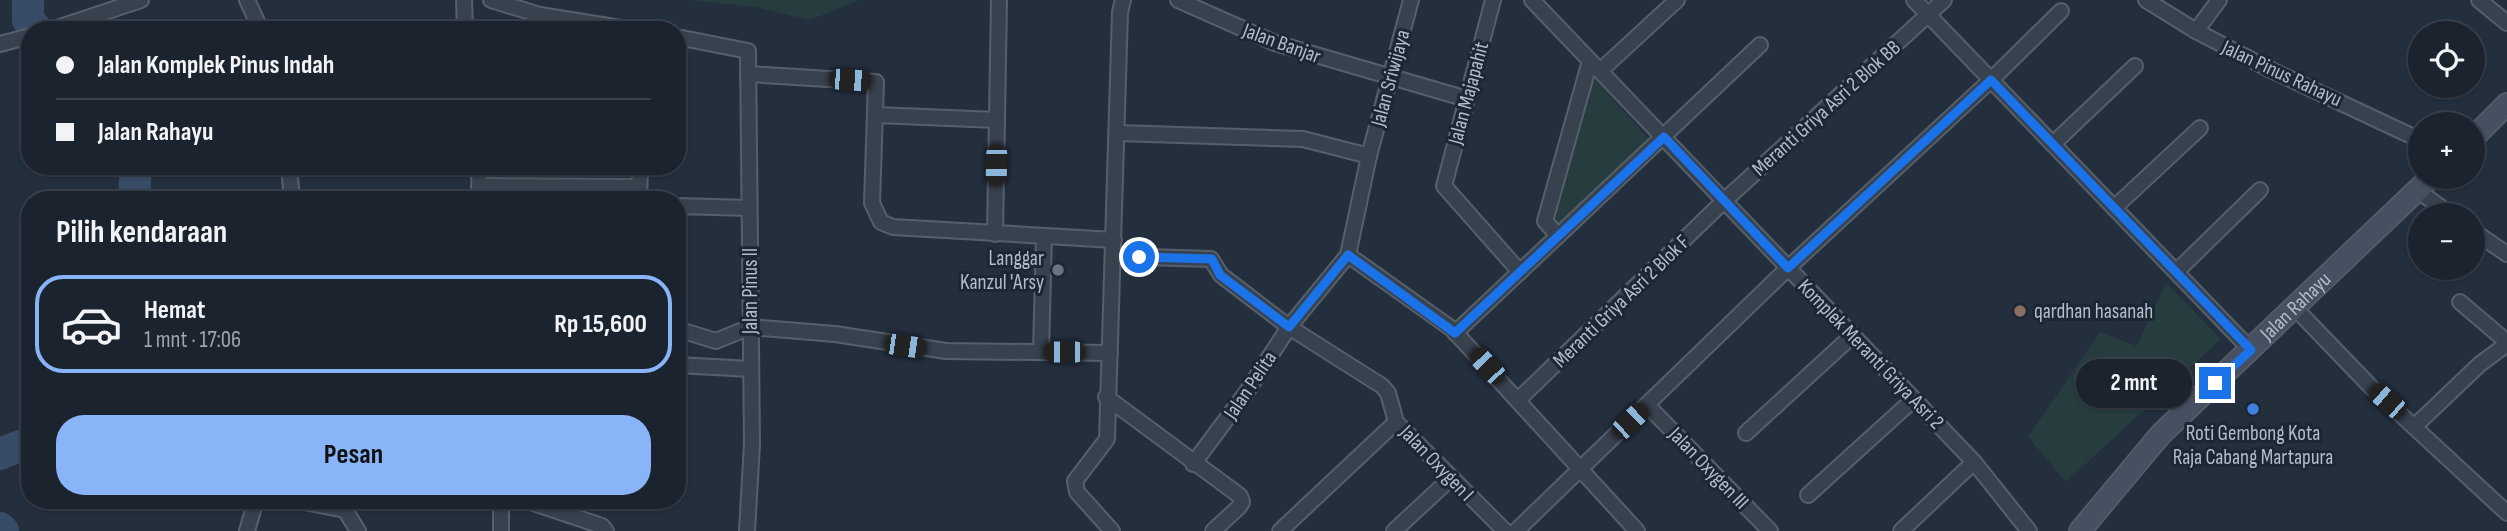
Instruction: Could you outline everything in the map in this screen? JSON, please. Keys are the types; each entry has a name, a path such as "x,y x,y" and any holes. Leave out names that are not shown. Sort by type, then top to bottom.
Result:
{"main road":[{"path":"2485,126 2507,104"},
{"name":"Jalan Rahayu","path":"2080,531 2161,433 2417,189"}],"street":[{"path":"78,21 141,0"},
{"path":"247,0 257,21"},
{"path":"464,0 465,21"},
{"path":"491,0 540,15 578,21"},
{"path":"995,234 999,0"},
{"path":"1112,531 1077,492 1075,481 1107,439 1106,397 1114,256 1120,12 1123,0"},
{"name":"Jalan Banjar","path":"1178,0 1275,43 1467,99"},
{"name":"Jalan Sriwijaya","path":"1369,156 1409,0"},
{"name":"Jalan Majapahit","path":"1493,0 1444,186 1520,272"},
{"path":"1558,236 1545,221 1595,66 1677,0"},
{"path":"1914,0 2251,350"},
{"name":"Meranti Griya Asri 2 Blok BB","path":"1724,201 1944,0"},
{"name":"Jalan Pinus Rahayu","path":"2147,0 2196,31 2408,134"},
{"path":"2196,31 2218,0"},
{"path":"2479,0 2507,23"},
{"name":"Komplek Meranti Griya Asri 2","path":"1537,2 1974,462 2029,531"},
{"path":"1516,531 1788,268 1991,80 2061,11"},
{"path":"0,44 21,38"},
{"name":"Jalan Pinus II","path":"686,39 748,52 752,444 747,531"},
{"path":"1455,333 1760,45"},
{"path":"2053,144 2135,66"},
{"path":"748,74 876,82 872,203 881,222 893,227 1114,240"},
{"path":"876,115 997,120"},
{"path":"2114,208 2200,128"},
{"path":"1118,133 1303,139 1369,156"},
{"name":"Jalan Pelita","path":"1194,464 1289,327 1348,255 1369,156"},
{"path":"2428,189 2440,203"},
{"path":"2176,272 2260,190"},
{"name":"Meranti Griya Asri 2 Blok F","path":"1518,400 1724,201"},
{"path":"686,206 749,208"},
{"path":"1041,352 1044,236"},
{"path":"2485,238 2507,254"},
{"path":"1348,255 1455,333 1637,531"},
{"path":"1114,256 1212,259 1220,275 1289,327"},
{"path":"2415,426 2480,364 2507,343 2460,302"},
{"path":"2295,308 2372,388 2507,513"},
{"path":"686,333 716,341 750,327 835,334 946,351 1110,353"},
{"name":"Jalan Oxygen I","path":"1289,327 1382,386 1388,393 1396,422 1450,479 1505,531"},
{"path":"1746,433 1853,335"},
{"path":"686,365 751,369"},
{"path":"1106,397 1240,496 1242,502 1239,507 1213,531"},
{"path":"1808,495 1914,399"},
{"name":"Jalan Oxygen III","path":"1647,404 1770,531"},
{"path":"1280,531 1396,422"},
{"path":"1901,531 1974,462"},
{"path":"1394,531 1450,479"},
{"path":"247,531 253,509"},
{"path":"340,509 345,510 358,531"},
{"path":"501,509 501,531"},
{"path":"551,509 602,526 606,531"}],"green space":[{"path":"690,0 860,0 810,20 755,7"},
{"path":"1593,78 1650,140 1552,229 1554,218"},
{"path":"2166,283 2221,339 2066,482 2028,437 2100,332 2137,346"}],"waterway":[{"path":"28,0 29,21"},
{"path":"135,175 135,191"},
{"path":"0,454 21,446"},
{"path":"0,528 3,531"}],"place":[{"name":"Langgar Kanzul 'Arsy","path":"1058,270"},
{"name":"qardhan hasanah","path":"2020,311"},
{"name":"Roti Gembong Kota Raja Cabang Martapura","path":"2253,409"}],"route":[{"path":"1139,257 1212,259 1220,275 1289,327 1348,255 1455,333 1664,137 1788,268 1991,80 2251,350 2215,383"}]}
